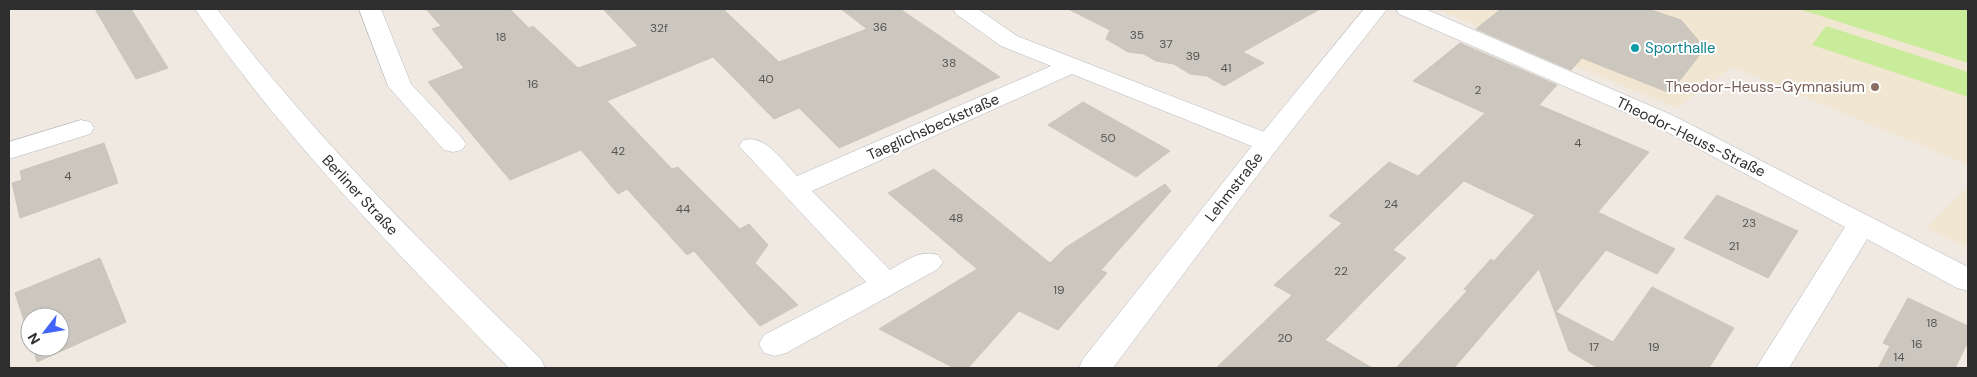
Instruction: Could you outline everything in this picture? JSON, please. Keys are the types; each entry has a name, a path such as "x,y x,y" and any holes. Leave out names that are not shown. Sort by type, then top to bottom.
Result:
{"street":[{"name":"Berliner Straße","path":"206,9 244,62 357,194 529,368"},
{"path":"370,9 400,86 453,144"},
{"path":"964,9 1009,41 1268,143"},
{"name":"Lehmstraße","path":"1095,368 1268,143 1376,9"},
{"name":"Theodor-Heuss-Straße","path":"1408,9 1663,120 1968,280"},
{"name":"Taeglichsbeckstraße","path":"794,188 1071,66"},
{"path":"9,151 82,128"},
{"path":"752,146 887,284"},
{"path":"1772,368 1862,223"},
{"path":"775,344 928,262"}],"shaded area":[{"name":"Theodor-Heuss-Gymnasium","path":"1437,9 1968,9 1968,165 1732,67 1677,108"},
{"path":"1968,187 1968,248 1926,228"}],"green space":[{"path":"1799,9 1968,9 1968,63"},
{"path":"1826,26 1968,72 1968,97 1812,45"}],"building":[{"path":"95,9 131,9 168,68 136,79"},
{"path":"426,9 510,9 529,28 533,26 578,68 638,46 603,9 723,9 779,62 867,29 841,9 900,9 1000,77 839,148 799,108 774,119 713,57 607,101 672,169 678,167 740,229 749,224 768,245 755,263 798,305 760,326 694,251 687,255 627,189 618,194 581,150 510,180 428,82 464,68 432,29 441,26"},
{"path":"1068,9 1320,9 1243,52 1264,63 1224,86 1207,76 1190,74 1174,64 1156,61 1144,54 1128,52 1106,39 1110,30"},
{"name":"Sporthalle","path":"1501,9 1648,9 1681,20 1705,48 1670,93 1582,58 1571,70 1476,29"},
{"path":"1460,43 1557,85 1539,105 1649,152 1598,212 1675,249 1657,274 1606,250 1556,312 1613,342 1652,287 1734,328 1709,368 1595,368 1569,351 1539,269 1454,368 1396,368 1467,291 1464,289 1491,259 1494,261 1535,215 1464,181 1393,250 1406,258 1325,340 1372,368 1216,368 1292,295 1274,285 1342,223 1329,216 1389,162 1418,176 1485,113 1413,81"},
{"path":"1083,102 1170,151 1136,177 1048,125"},
{"path":"104,143 118,183 20,218 12,183 22,180 20,171"},
{"path":"934,169 1050,263 1065,248 1165,184 1171,191 1101,270 1107,273 1058,330 1019,311 968,368 954,368 879,329 977,269 888,193"},
{"path":"1717,195 1798,231 1768,278 1684,238"},
{"path":"100,258 126,322 70,347 70,307 20,308 15,293"},
{"path":"1908,298 1968,326 1968,342 1955,368 1878,368 1890,346 1883,343"},
{"path":"36,357 48,357 37,362"}],"place":[{"name":"Sporthalle","path":"1635,48"},
{"name":"Theodor-Heuss-Gymnasium","path":"1875,87"}]}
